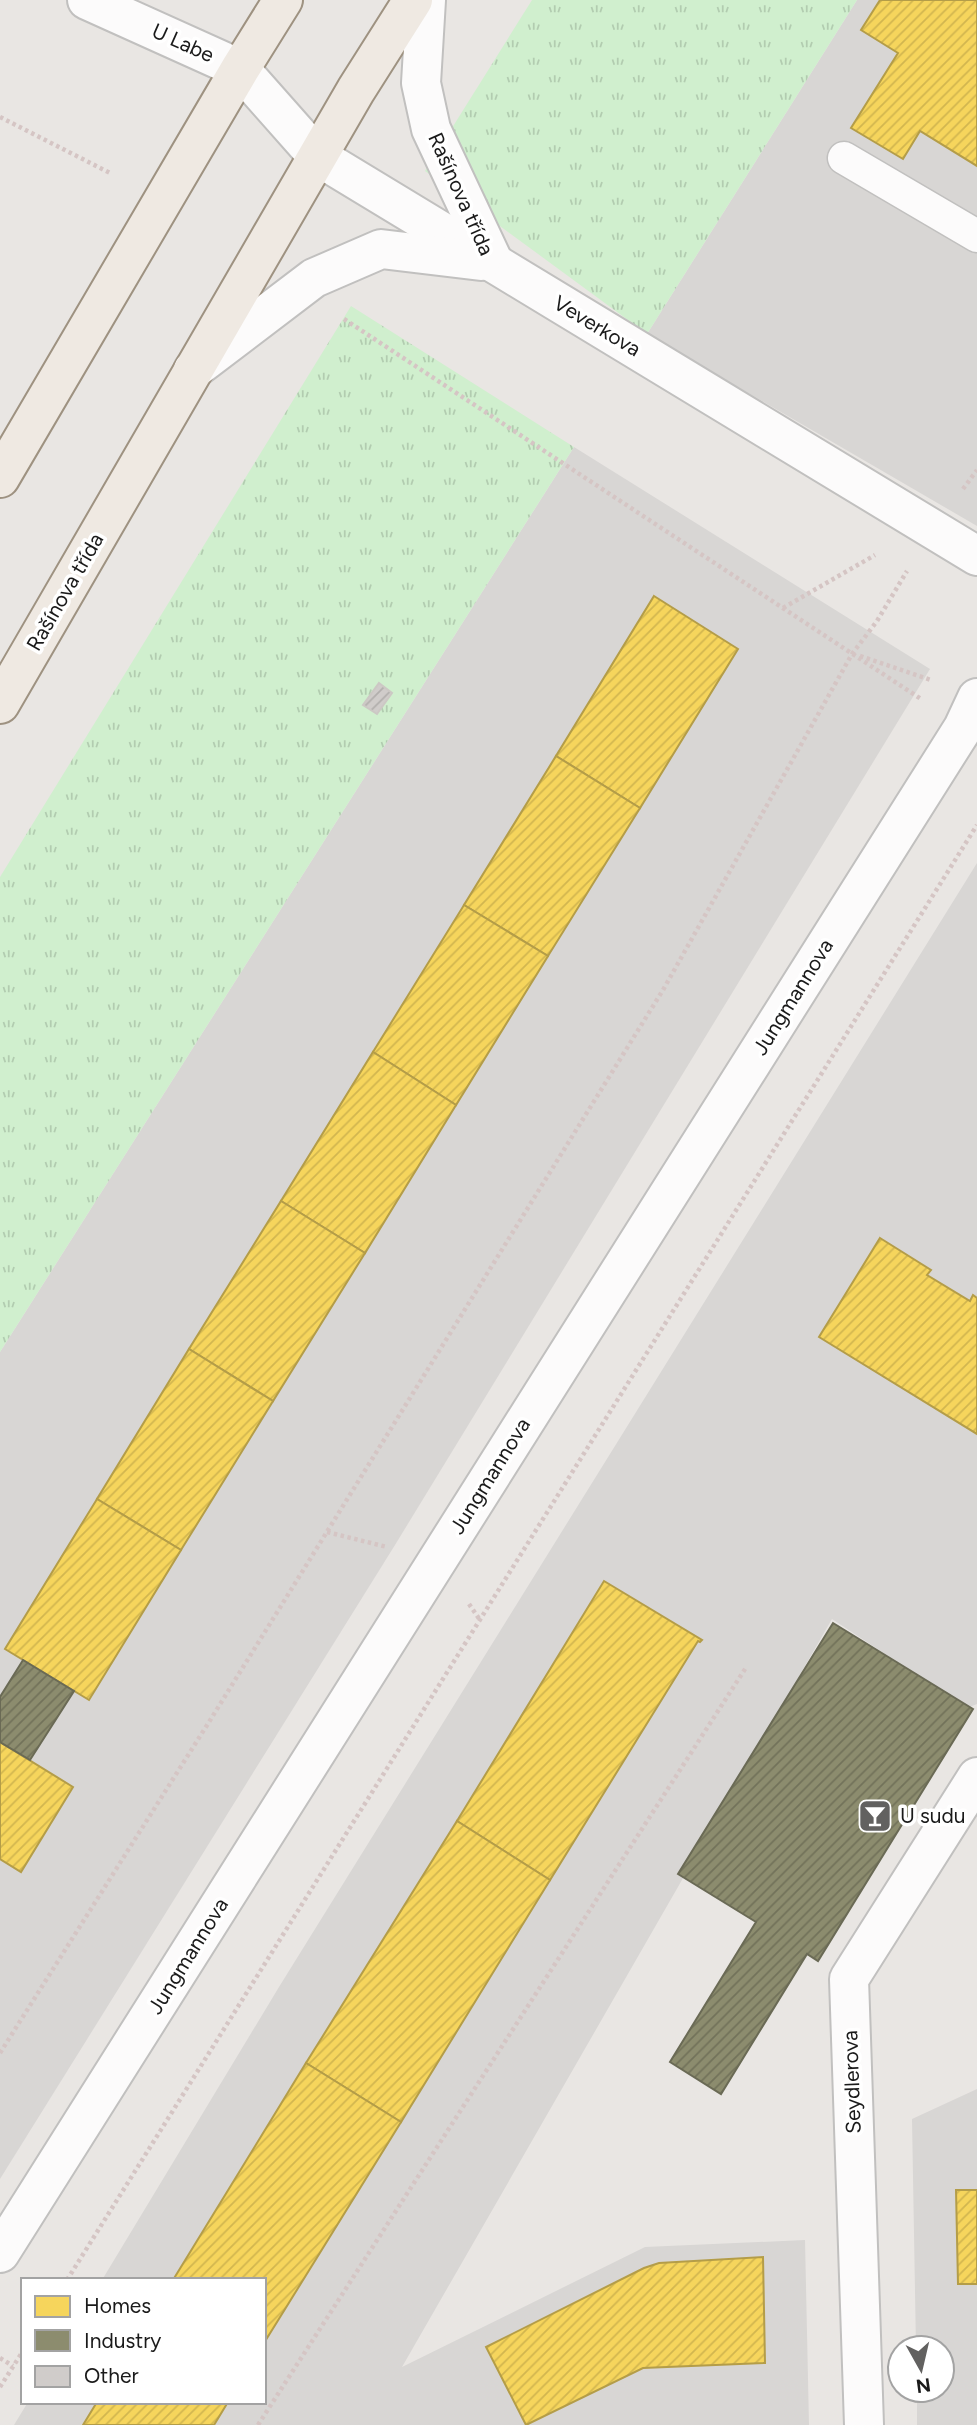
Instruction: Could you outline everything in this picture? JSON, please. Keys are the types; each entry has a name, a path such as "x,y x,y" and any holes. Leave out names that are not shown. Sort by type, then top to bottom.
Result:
{"main road":[{"path":"0,478 283,0"},
{"name":"Rašínova třída","path":"0,704 317,156 413,0"}],"street":[{"name":"U Labe","path":"87,0 240,69"},
{"name":"Rašínova třída","path":"426,0 421,83 431,129 494,263"},
{"name":"Veverkova","path":"240,69 317,156 977,556"},
{"name":"Rašínova třída","path":"193,370 314,278 382,249 494,263"},
{"name":"Jungmannova","path":"0,2253 970,713"},
{"name":"Seydlerova","path":"864,2425 849,1979 977,1777"}],"lane":[{"path":"844,158 977,236"}],"path":[{"path":"0,117 112,174"},
{"path":"340,316 852,654 970,713"},
{"path":"783,608 878,553"},
{"path":"0,2053 663,990 852,654 877,621"},
{"path":"852,654 940,682"},
{"path":"68,2278 977,825"},
{"path":"327,1532 438,1559"},
{"path":"258,2425 747,1666"},
{"path":"0,2387 21,2354"},
{"path":"0,2358 13,2366"}],"shaded area":[{"path":"857,0 977,0 977,526 647,334"},
{"path":"574,447 930,669 395,1545 0,2179 0,1352"},
{"path":"977,863 977,1704 967,1708 832,1619 402,2367 645,2247 805,2240 809,2425 14,2425 27,2404 266,2404 266,2278 103,2278 279,1987"},
{"path":"977,2089 977,2425 917,2425 917,2404 956,2404 956,2334 916,2334 912,2119"}],"green space":[{"path":"532,0 857,0 647,334 425,171"},
{"path":"351,306 574,447 0,1352 0,877"}],"building: Homes":[{"path":"880,0 977,0 977,166 920,131 903,159 851,128 898,53 861,30"},
{"path":"654,596 738,649 640,808 556,756"},
{"path":"556,756 640,808 548,956 464,905"},
{"path":"464,905 548,956 456,1105 373,1052"},
{"path":"373,1052 456,1105 365,1253 281,1201"},
{"path":"281,1201 365,1253 273,1401 189,1349"},
{"path":"880,1238 931,1270 927,1275 970,1301 973,1295 977,1298 977,1434 819,1337"},
{"path":"189,1349 273,1401 181,1550 97,1499"},
{"path":"97,1499 181,1550 89,1700 5,1649"},
{"path":"604,1581 702,1640 698,1641 550,1880 457,1821"},
{"path":"0,1742 73,1787 21,1872 0,1859"},
{"path":"457,1821 550,1880 401,2122 306,2063"},
{"path":"306,2063 401,2122 266,2340 266,2278 174,2278"},
{"path":"956,2190 977,2190 977,2284 958,2284"},
{"path":"763,2257 765,2363 643,2368 526,2425 486,2347 659,2263"},
{"path":"96,2404 227,2404 214,2425 83,2425"}],"building: Industry":[{"path":"833,1623 973,1709 818,1961 807,1954 721,2094 670,2062 756,1922 678,1874"},
{"path":"23,1660 74,1691 30,1760 0,1742 0,1697"}],"building: Other":[{"path":"379,683 392,693 377,714 363,705"}],"place":[{"name":"U sudu","path":"875,1816"}]}
